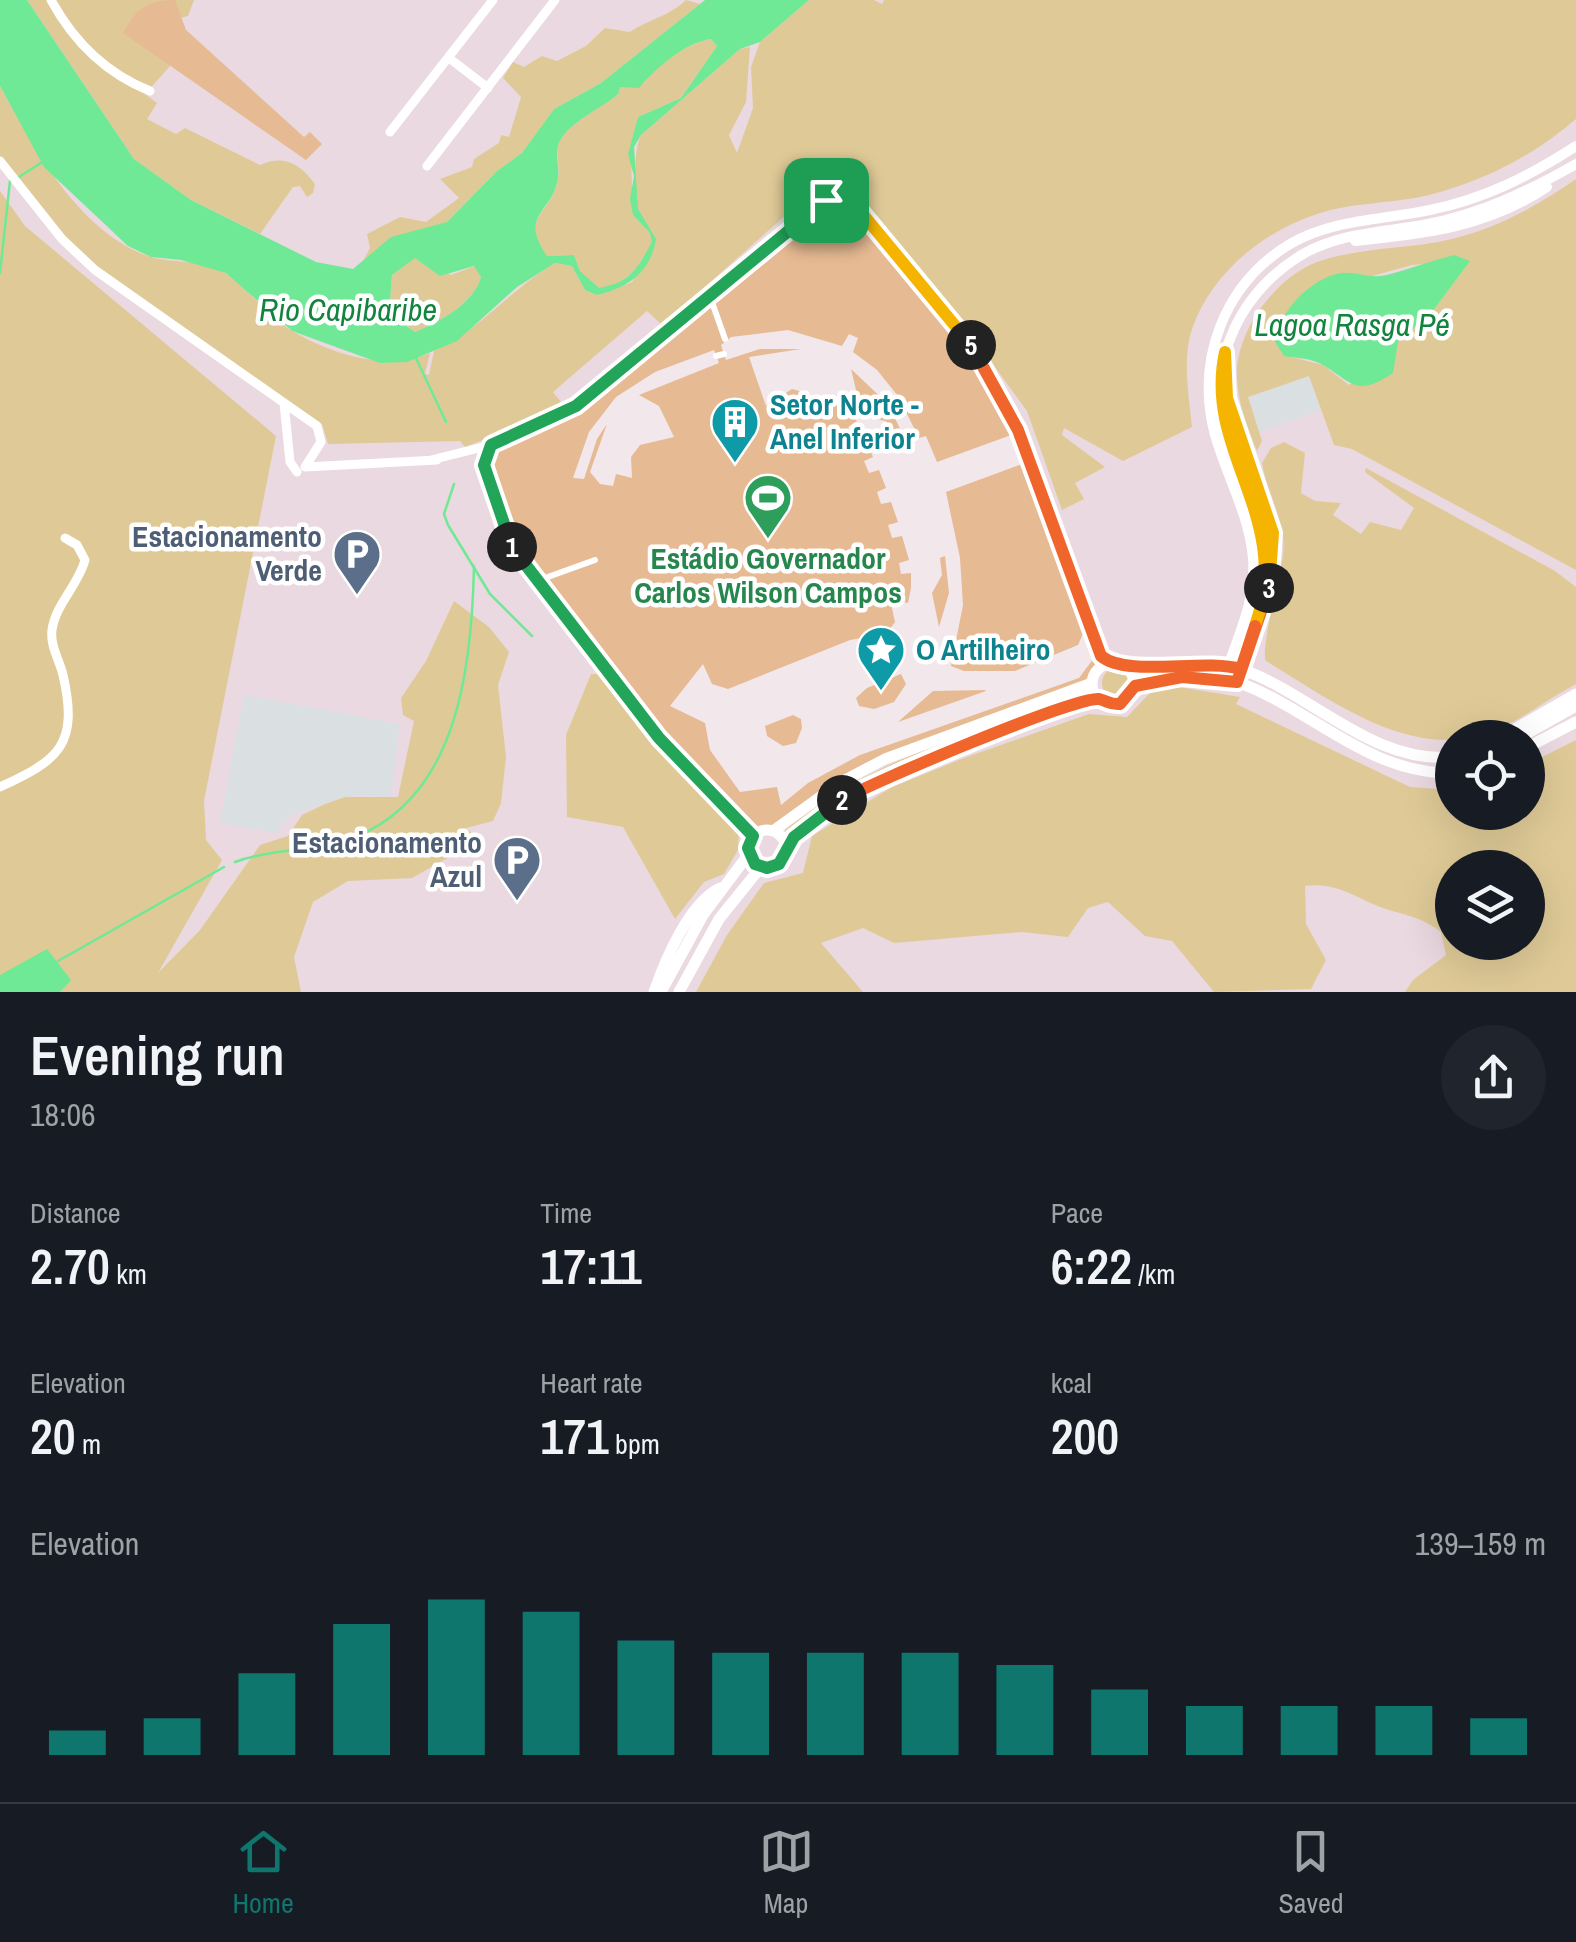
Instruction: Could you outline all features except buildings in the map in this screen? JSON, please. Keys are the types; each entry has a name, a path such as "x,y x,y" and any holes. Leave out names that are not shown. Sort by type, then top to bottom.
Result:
{"main road":[{"path":"658,992 690,936 748,855 753,836 773,831 841,782 884,759 1092,682 1103,662 1126,666 1235,667 1398,750 1435,755"},
{"path":"1126,666 1135,686"},
{"path":"679,992 719,919 761,868 779,864 786,848 825,811 893,772 1098,699 1120,704 1135,686 1182,677 1230,681 1379,760 1435,772"},
{"path":"1092,682 1098,699"},
{"path":"1530,720 1576,694"},
{"path":"1545,723 1576,706"},
{"path":"1545,738 1576,722"},
{"path":"773,831 786,848"},
{"path":"748,855 761,868"}],"street":[{"path":"51,0 79,42 101,64 150,91"},
{"path":"390,132 492,0"},
{"path":"427,166 555,0"},
{"path":"449,58 488,88"},
{"path":"1235,667 1251,601 1253,560 1240,502 1216,437 1208,374 1220,326 1242,286 1276,254 1314,232 1470,200 1528,176 1576,146"},
{"path":"0,161 62,239 94,270 321,431 321,442 301,470"},
{"path":"1230,681 1264,602 1262,528 1221,402 1225,352 1242,312 1262,287 1319,246 1481,210 1576,164"},
{"path":"431,460 491,445 576,406 815,208 830,198 844,199 948,312 998,388 1025,448 1103,662"},
{"path":"712,305 725,338"},
{"path":"284,403 290,462 301,470 472,458 484,465"},
{"path":"491,445 484,465 517,555 659,738 753,836"},
{"path":"0,788 50,762 61,750 66,730 63,675 54,651 52,625 85,560 78,545 64,538"},
{"path":"545,578 596,560"}],"shaded area":[{"path":"27,0 194,0 188,16 123,32 171,65 145,94 157,103 147,119 176,134 185,128 260,165 291,163 315,184 313,193 307,197 300,186 293,187 260,234 191,200 134,159"},
{"path":"175,0 186,30 304,137 310,132 322,144 306,160 123,33 143,8"},
{"path":"686,0 700,4 601,83 554,109 522,153 497,171 447,222 362,263 370,248 367,234 400,217 426,222 459,198 440,179 472,167 474,159 499,143 501,135 509,137 521,97 503,78 513,62 524,67 542,56 557,61 586,46 605,28 630,32"},
{"path":"809,0 874,0 882,4 884,0 1576,0 1576,119 1525,156 1469,182 1415,198 1317,214 1258,244 1225,273 1192,329 1187,365 1192,427 1123,461 1064,428 1062,435 1105,467 1075,483 1084,499 1062,510 1027,411 960,319 862,206 853,185 858,174 851,167 836,179 831,175 662,325 647,311 553,392 565,407 465,447 460,441 328,444 322,424 117,285 72,245 0,157 0,86 60,184 100,227 123,244 158,259 220,269 284,325 325,347 378,360 396,361 430,353 425,374 429,375 434,351 466,332 555,263 572,266 585,290 597,295 632,282 654,247 636,203 636,160 641,135 740,49 750,47 746,102 729,135 737,153 753,108 751,67 760,42"},
{"path":"711,39 717,46 681,98 638,117 632,155 633,215 653,242 632,273 599,289 580,271 574,255 546,256 536,231 540,215 555,190 561,139 620,87 643,84 673,56"},
{"path":"1576,179 1576,570 1352,449 1334,445 1309,376 1248,397 1262,441 1257,451 1239,397 1238,359 1251,323 1290,277 1339,256 1436,242 1485,229","holes":["1469,261 1432,312 1349,385 1323,365 1284,355 1275,342 1341,273 1365,278 1412,265"]},
{"path":"0,191 25,226 276,436 204,801 206,840 222,860 158,973 200,930 260,845 288,836 302,815 345,797 398,797 414,721 403,715 401,698 426,661 454,601 489,627 509,652 498,685 506,757 501,803 493,821 466,828 479,840 412,878 348,881 313,902 294,957 301,992 0,992"},
{"path":"836,197 939,301 998,388 1101,656 1089,684 885,759 786,822 753,836 690,773 517,555 487,457 501,445 568,415 788,229"},
{"path":"415,257 451,275 475,266 481,277 464,303 415,332 389,313 392,275"},
{"path":"788,330 842,346 849,334 858,338 853,352 877,370 898,396 919,438 926,436 937,462 1014,434 1025,463 946,492 960,558 963,605 951,666 964,671 1015,671 1078,645 1086,627 1094,658 1079,678 860,755 808,783 781,805 777,787 740,792 710,750 705,723 670,706 703,664 712,684 728,689 850,640 886,634 895,622 890,599 908,603 911,573 901,574 899,563 909,560 902,536 892,538 888,525 898,522 891,502 881,504 877,492 886,488 879,470 869,473 864,461 873,457 862,432 853,435 848,427 857,421 849,410 834,396 821,411 807,393 792,389 766,406 749,357 801,349 760,349 726,360 721,345 731,337","holes":["851,369 889,405 907,444 902,446 886,421 857,416 850,406 856,390","945,556 949,593 939,627 932,593 942,575 940,558","901,674 906,684 894,702 874,709 859,706 856,698 867,688","933,691 986,691 898,722","793,715 801,719 796,743 783,746 767,736 765,726"]},
{"path":"714,350 719,363 639,395 659,406 674,437 640,445 631,457 632,478 616,474 613,486 600,484 590,472 607,424 597,439 584,479 573,478 589,432 616,397 655,372"},
{"path":"1309,375 1322,409 1260,432 1248,397"},
{"path":"1284,442 1305,453 1301,493 1315,501 1341,503 1333,515 1361,534 1370,522 1401,530 1414,508 1365,472 1366,468 1555,571 1576,587 1576,684 1516,720 1435,720 1435,739 1380,726 1266,661 1283,555 1279,520 1262,463 1271,448"},
{"path":"1118,667 1129,672 1134,683 1129,694 1118,699 1107,694 1102,683 1107,672"},
{"path":"591,674 599,674 687,778 739,830 738,850 724,874 704,882 675,919 623,827 567,817 566,735"},
{"path":"1179,687 1240,697 1236,704 1410,787 1435,789 1435,830 1545,830 1545,756 1576,740 1576,992 1405,992 1413,980 1439,960 1545,960 1545,850 1435,850 1435,928 1338,889 1305,886 1306,924 1326,960 1311,989 1214,992 1172,941 1145,936 1108,902 1088,908 1068,937 1022,932 894,943 863,928 821,943 863,992 696,992 727,935 764,883 803,873 812,836 892,787 964,758 1089,714 1127,717 1151,692"},
{"path":"1092,688 1096,698 859,788 793,837 785,829 819,804 893,763"},
{"path":"244,695 400,724 391,797 354,795 292,814 276,833 220,823"}],"water":[{"name":"Rio Capibaribe","path":"0,0 27,0 134,159 191,200 316,262 353,269 391,237 447,222 497,171 522,153 554,109 601,83 705,0 809,0 760,42 740,49 641,135 634,147 638,209 656,239 649,261 636,277 597,295 585,290 572,266 555,263 517,287 457,341 407,362 380,363 292,331 226,273 181,260 151,257 128,246 44,167 0,86","holes":["711,39 717,46 681,98 638,117 628,154 634,176 630,199 633,215 650,233 652,242 632,273 599,288 580,271 574,255 547,256 539,242 536,222 555,190 559,144 566,132 618,94 620,87 639,88 671,57","415,258 440,276 474,266 481,277 464,303 415,332 389,314 392,275"]},
{"name":"Lagoa Rasga Pé","path":"1454,255 1470,261 1432,312 1398,342 1393,373 1371,385 1356,385 1318,363 1284,356 1275,342 1289,309 1307,289 1329,276 1387,275"},
{"path":"47,949 71,980 60,992 0,992 0,975"}],"waterway":[{"path":"19,177 41,163"},
{"path":"0,273 10,181"},
{"path":"415,356 446,422"},
{"path":"454,484 444,514 448,525 490,594 532,636"},
{"path":"235,862 355,837 390,818 417,791 438,759 463,684 474,566"},
{"path":"58,961 224,867"}],"place":[{"name":"Setor Norte - Anel Inferior","path":"735,464"},
{"name":"Estádio Governador Carlos Wilson Campos","path":"768,540"},
{"name":"Estacionamento Verde","path":"357,596"},
{"name":"O Artilheiro","path":"881,692"},
{"name":"Estacionamento Azul","path":"517,902"}],"route":[{"path":"826,200 576,406 491,445 484,460 517,555 659,738 753,836 748,855 761,868 779,864 794,837 825,811 893,772 1098,699 1120,704 1130,697 1135,686 1146,682 1208,676 1237,682 1241,669 1246,654 1249,643 1264,602 1270,584 1274,561 1268,511 1227,398 1225,352 1220,380 1223,415 1259,516 1266,556 1264,602 1241,669 1191,663 1109,663 1101,656 1018,430 981,358 861,212 844,199 826,200"}]}
